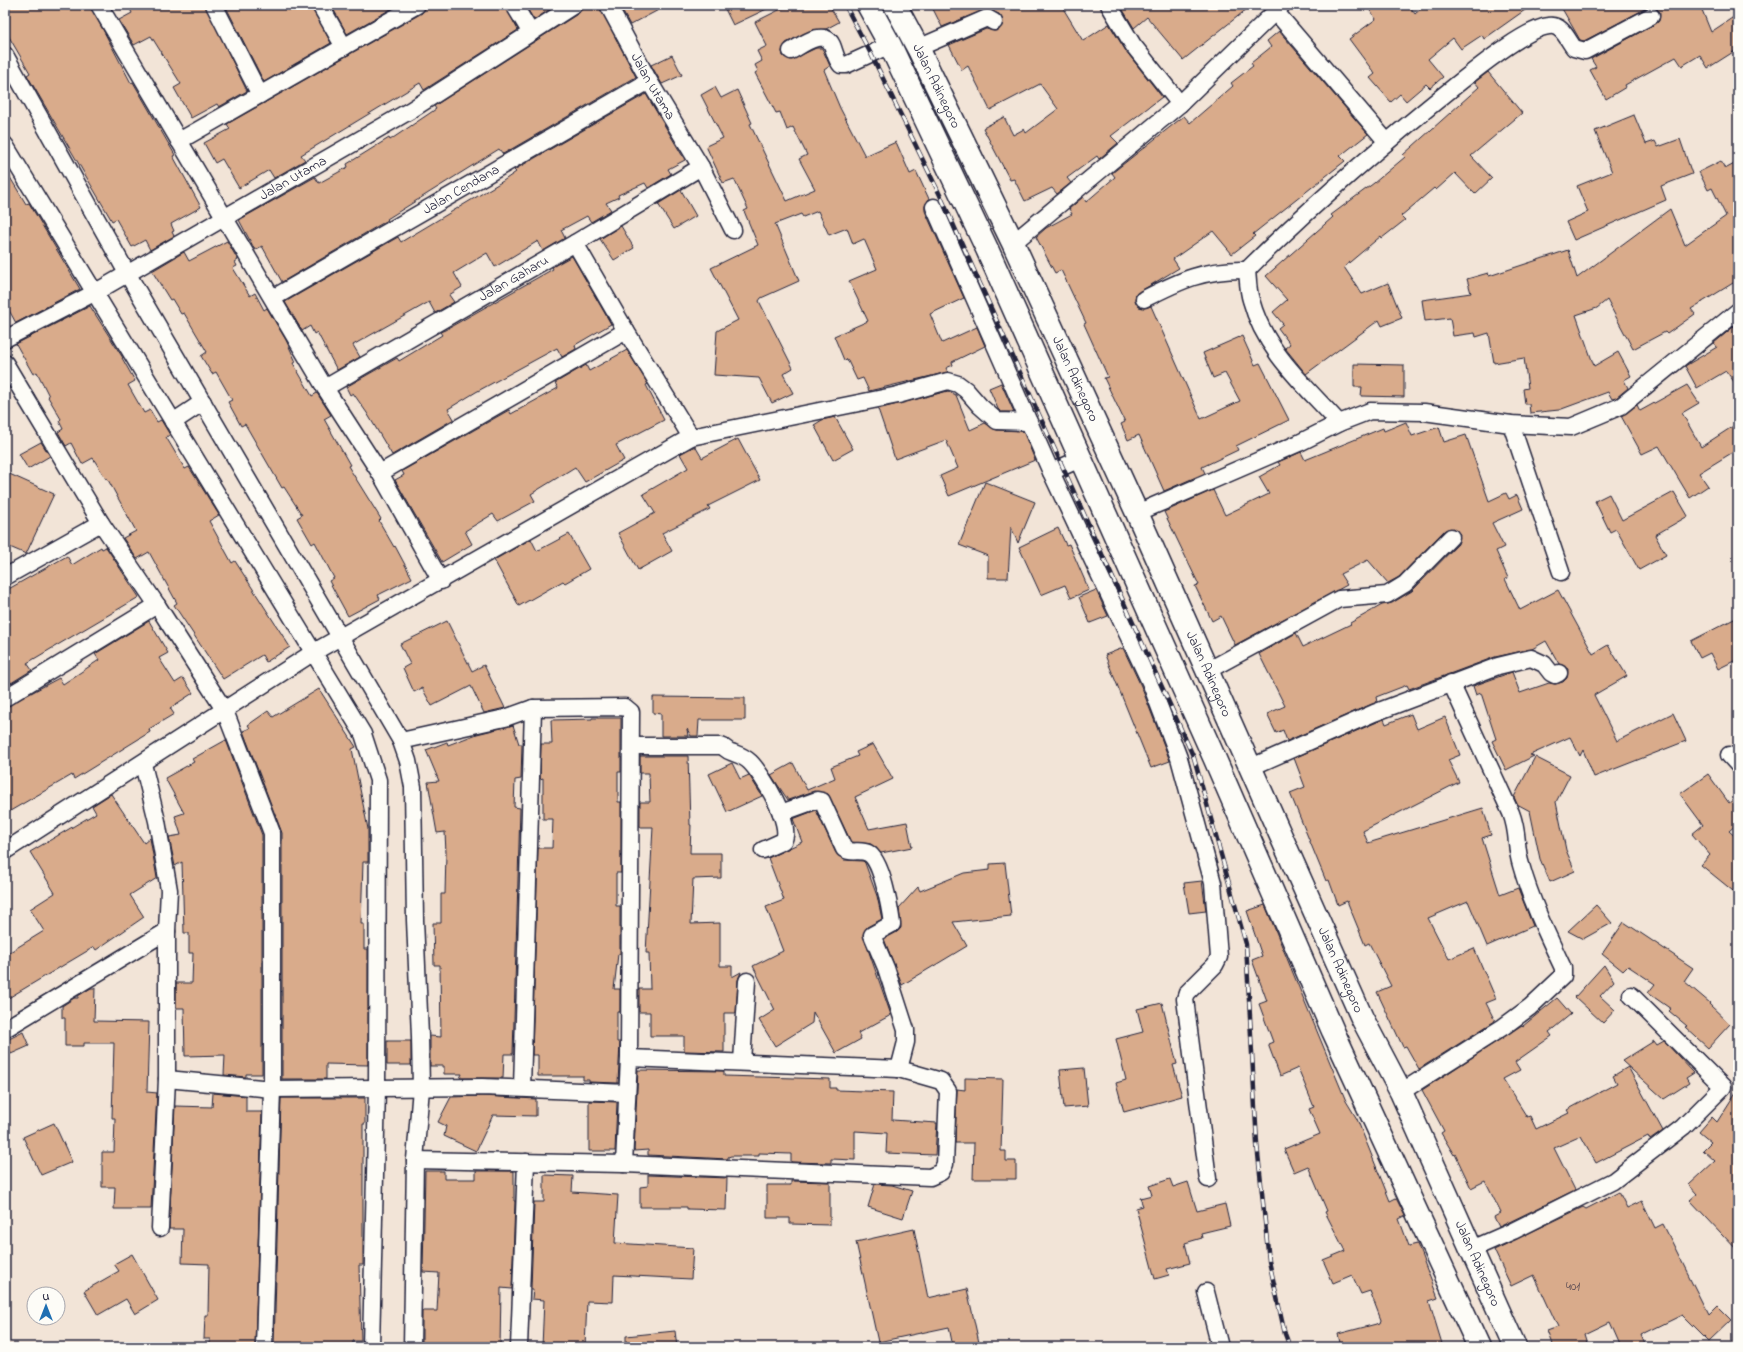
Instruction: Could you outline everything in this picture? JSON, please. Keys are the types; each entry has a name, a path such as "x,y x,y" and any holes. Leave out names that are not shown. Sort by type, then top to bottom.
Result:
{"highway":[{"name":"Jalan Adinegoro","path":"868,5 890,46 987,250 1214,757 1332,1031 1479,1347"},
{"name":"Jalan Adinegoro","path":"895,5 918,48 1013,243 1137,514 1249,768 1341,968 1362,1018 1401,1092 1515,1347"},
{"path":"1310,979 1320,981 1329,979 1337,975 1341,968"},
{"path":"1332,1031 1335,1024 1354,1016 1362,1018"}],"street":[{"path":"99,5 325,388 380,473 441,581"},
{"path":"214,5 260,95"},
{"path":"320,5 344,47"},
{"path":"179,141 415,5"},
{"path":"514,5 531,33"},
{"name":"Jalan Utama","path":"5,339 94,293 225,219 411,110 574,5"},
{"name":"Jalan Utama","path":"608,5 649,81 701,167 733,230"},
{"path":"1109,5 1134,46 1180,104"},
{"path":"1013,243 1180,104 1278,8 1387,142"},
{"path":"1144,299 1168,287 1208,272 1223,270 1247,270 1387,142 1480,67 1504,49 1534,31 1547,26 1554,26 1561,29 1574,48 1585,51 1651,16"},
{"path":"918,48 986,18 994,22"},
{"path":"791,51 818,37 824,37 829,40 841,65 846,65 890,46"},
{"path":"5,55 127,273 341,636 401,741 408,762 413,787 415,912 421,1088 415,1160 412,1347"},
{"name":"Jalan Cendana","path":"273,298 649,81"},
{"path":"5,145 363,734 378,780 377,1088 371,1347"},
{"name":"Jalan Gaharu","path":"325,388 575,243 701,167"},
{"path":"934,207 1051,472 1150,682 1179,758 1213,883 1219,957 1215,964 1187,993 1185,999 1208,1179"},
{"path":"575,243 626,331 691,437"},
{"path":"1247,270 1250,298 1255,314 1278,356 1297,379 1339,423"},
{"path":"1137,514 1299,444 1339,423 1370,410 1424,412 1511,424 1571,427 1621,406 1738,312"},
{"path":"380,473 626,331"},
{"path":"5,363 101,523 157,605 225,711 272,833 272,1088 264,1347"},
{"path":"5,851 143,764 314,652 441,581 691,437 898,395 948,381 958,384 966,390 980,406 997,421 1029,422"},
{"path":"173,422 203,402"},
{"path":"1511,424 1561,572"},
{"path":"1051,472 1080,458"},
{"path":"5,578 101,523"},
{"path":"1207,671 1339,599 1387,595 1405,584 1451,537"},
{"path":"5,698 157,605"},
{"path":"1249,768 1374,713 1498,666 1531,658 1544,664 1551,673 1555,675 1559,673"},
{"path":"1401,1092 1502,1027 1530,1007 1563,976 1563,968 1534,905 1526,880 1518,852 1516,826 1451,683"},
{"path":"401,741 505,718 533,708 625,707 631,712 629,1058 624,1164"},
{"path":"522,1088 533,708"},
{"path":"632,746 724,747 730,751 742,755 756,768 782,813 786,830 785,838 763,850"},
{"path":"143,764 157,821 169,890 167,931 167,1079 160,1228"},
{"path":"782,813 817,800 822,801 844,849 848,851 865,851 874,858 887,896 892,924 872,935 886,968 906,1030 906,1042 899,1069"},
{"path":"5,1029 167,931"},
{"path":"742,1062 747,981"},
{"path":"1472,1249 1513,1231 1613,1180 1683,1126 1723,1087 1631,995"},
{"path":"415,1160 624,1164 930,1177 941,1172 946,1164 948,1091 941,1081 899,1069 629,1058"},
{"path":"167,1079 272,1088 522,1088 627,1093"},
{"path":"519,1347 526,1162"},
{"path":"1206,1292 1220,1347"}],"building":[{"path":"5,5 90,5 131,83 133,82 175,155 173,156 201,207 171,224 174,231 172,232 174,236 150,250 145,240 132,247 116,219 112,221 27,75 30,73 5,30"},
{"path":"128,5 205,5 247,91 219,107 217,104 191,118 174,88 181,84 151,36 134,45 119,20 132,13"},
{"path":"225,5 311,5 331,43 264,82"},
{"path":"331,5 398,5 347,34"},
{"path":"426,5 505,5 518,30 424,90 420,83 301,155 305,160 274,178 269,170 239,188 222,159 215,163 204,143 230,129 227,124 422,13"},
{"path":"525,5 556,5 534,20"},
{"path":"583,5 599,5 636,77 503,154 499,149 387,219 388,220 282,282 262,246 255,250 239,220 315,177 319,183 348,167 347,164 389,138 390,140 436,109 434,106 579,13"},
{"path":"619,5 668,5 630,25"},
{"path":"723,5 775,5 733,25"},
{"path":"789,5 829,5 839,22 826,29 809,31 786,43 782,51 783,56 791,60 816,48 822,48 830,66 824,70 840,108 865,156 896,142 910,174 916,171 929,199 925,206 925,211 964,298 930,314 942,343 977,327 985,346 952,362 953,365 946,368 948,372 869,391 863,378 857,380 847,359 844,360 834,336 868,321 849,281 877,269 864,239 853,244 847,228 829,235 818,211 803,217 801,214 775,224 799,281 761,298 759,301 793,368 783,374 793,393 772,403 759,378 714,375 717,331 738,320 711,268 758,245 744,211 748,209 734,179 723,183 706,146 723,138 701,95 715,87 721,98 737,90 752,123 750,124 787,201 815,189 799,159 807,155 793,127 787,130 780,112 776,113 755,73 758,71 755,65 762,61 757,51 767,46 755,22"},
{"path":"941,5 1061,5 1083,41 1109,24 1126,51 1162,97 1111,136 1118,143 1099,159 1097,156 1067,178 1071,183 1057,194 1052,188 1025,201 1014,179 1010,180 983,128 1004,117 1013,135 1024,129 1026,133 1058,109 1040,84 990,110 968,66 962,70 949,45 986,29 994,31 998,30 1002,26 1002,18 999,14 987,9 942,27 933,9"},
{"path":"1120,5 1252,5 1183,60 1147,17 1134,28"},
{"path":"1366,5 1409,5 1415,14 1425,5 1532,5 1484,39 1482,35 1461,49 1453,38 1428,59 1443,77 1430,88 1426,84 1406,101 1400,94 1391,102 1370,78 1375,74 1349,39 1376,19"},
{"path":"1560,5 1700,5 1711,32 1738,14 1738,49 1708,68 1700,55 1682,66 1676,57 1625,85 1626,87 1606,99 1590,70 1596,67 1591,59 1655,24 1659,21 1660,12 1656,8 1647,8 1584,41 1580,40"},
{"path":"1279,31 1368,134 1340,156 1345,161 1253,234 1255,236 1232,254 1213,231 1173,259 1179,268 1136,294 1135,299 1139,307 1144,308 1151,306 1201,419 1240,401 1225,373 1213,378 1203,353 1242,336 1255,365 1260,363 1289,420 1236,446 1238,450 1202,467 1205,473 1164,491 1139,435 1128,440 1121,424 1125,422 1104,378 1108,377 1084,324 1086,323 1061,270 1055,273 1036,237 1046,228 1072,214 1069,209 1083,197 1086,202 1115,177 1112,173 1184,116 1190,123 1233,86 1231,83 1253,66 1251,63 1271,47 1267,41"},
{"path":"672,55 682,75 662,84 651,65"},
{"path":"1488,72 1522,113 1471,156 1492,178 1475,194 1455,173 1436,190 1434,188 1401,216 1405,220 1382,238 1381,236 1344,267 1362,294 1388,283 1402,318 1382,326 1379,320 1306,374 1285,348 1290,344 1278,328 1283,324 1273,312 1287,300 1266,276 1333,217 1331,215 1374,183 1405,157 1403,155 1479,87 1475,82"},
{"path":"646,94 685,160 668,169 671,174 648,188 645,183 618,195 619,197 606,203 611,210 591,222 587,216 561,230 565,238 543,251 538,241 495,267 487,253 454,273 462,287 449,295 454,302 435,313 429,302 353,345 360,357 337,370 317,332 314,334 310,326 302,331 285,302 398,237 401,242 503,181 516,172 514,170"},
{"path":"1634,115 1646,144 1655,141 1658,147 1680,139 1692,174 1661,186 1666,200 1574,240 1566,222 1588,212 1577,186 1612,172 1595,131"},
{"path":"1721,161 1725,169 1738,162 1738,280 1691,309 1695,314 1667,334 1665,332 1633,349 1607,300 1597,308 1576,315 1594,366 1618,352 1631,376 1624,380 1628,388 1616,398 1612,399 1608,392 1559,410 1530,413 1529,404 1525,404 1523,389 1528,388 1524,358 1494,363 1489,333 1476,337 1475,333 1453,336 1450,318 1425,321 1422,300 1471,293 1467,279 1488,273 1489,276 1568,250 1577,278 1670,209 1685,245 1726,216 1712,188 1708,190 1699,172"},
{"path":"5,169 26,204 29,203 80,289 16,323 5,303"},
{"path":"681,190 696,216 674,229 658,204"},
{"path":"621,226 634,248 614,260 600,239"},
{"path":"227,241 238,260 235,262 237,266 233,268 250,296 255,293 264,310 267,308 286,340 296,362 293,363 312,396 317,393 331,415 324,419 350,465 348,466 381,519 379,521 394,547 395,546 412,578 378,595 380,599 348,616 329,581 334,578 315,542 312,544 297,518 302,515 284,487 282,488 245,424 241,426 228,402 232,400 216,372 212,374 201,356 207,352 184,313 181,314 172,299 170,300 152,271 184,252 189,261"},
{"path":"572,256 611,324 575,345 576,349 562,357 557,348 476,392 448,409 454,419 392,455 367,413 353,393 350,395 346,387 397,358 399,361 442,335 440,332 553,269 552,267"},
{"path":"90,306 123,358 135,381 128,385 144,413 150,410 157,422 161,420 170,435 166,437 185,469 189,467 219,515 209,521 232,563 235,561 290,647 266,662 262,655 223,679 174,605 177,603 149,552 137,559 123,538 136,531 107,478 106,479 93,458 82,464 71,443 66,446 58,432 63,429 59,421 61,419 48,397 49,396 37,372 33,374 16,344"},
{"path":"1738,323 1738,387 1726,371 1697,388 1685,366 1717,347 1714,343"},
{"path":"627,350 648,384 646,385 664,420 616,445 624,460 585,482 575,467 531,494 535,501 498,521 493,514 465,531 472,544 442,562 395,480 404,475 402,471 509,410 511,414 558,388 555,383 586,365 589,371"},
{"path":"1354,364 1404,365 1404,397 1361,396 1362,387 1354,387"},
{"path":"1001,383 1014,412 1001,412 998,409 989,388"},
{"path":"1687,385 1699,403 1682,413 1701,447 1738,423 1738,449 1699,473 1708,486 1690,498 1659,446 1642,454 1621,416 1637,405 1640,411"},
{"path":"948,391 956,395 970,430 985,423 997,430 1023,431 1035,460 949,496 940,476 958,468 946,440 895,459 878,409"},
{"path":"835,417 853,449 833,460 814,425 822,420"},
{"path":"1406,422 1412,436 1439,427 1444,442 1466,435 1489,501 1506,493 1509,499 1517,495 1523,509 1492,523 1504,547 1496,551 1508,578 1505,579 1520,610 1558,590 1593,654 1608,645 1627,676 1594,695 1617,741 1673,713 1686,741 1594,777 1583,750 1580,756 1570,737 1530,755 1534,756 1506,770 1492,741 1496,739 1481,693 1476,695 1473,686 1512,672 1520,693 1549,683 1555,684 1563,682 1567,678 1568,669 1559,664 1546,641 1532,649 1495,657 1409,689 1407,685 1376,697 1377,702 1287,741 1283,730 1276,733 1267,714 1285,706 1259,654 1296,633 1303,647 1351,624 1350,623 1382,605 1392,603 1412,591 1458,544 1460,534 1454,528 1445,530 1399,577 1388,583 1368,560 1340,574 1347,585 1235,645 1221,616 1212,621 1195,586 1199,585 1164,512 1213,490 1225,515 1269,494 1259,477 1280,465 1278,462 1301,452 1305,460 1383,428 1384,431"},
{"path":"738,439 760,480 708,506 710,509 662,533 672,551 638,570 618,533 655,513 643,494 688,468 680,454 695,446 702,458"},
{"path":"41,442 50,456 28,469 19,454"},
{"path":"5,472 54,494 26,554 5,545"},
{"path":"985,482 1035,502 1018,543 1011,527 1008,578 988,578 988,556 959,545"},
{"path":"1674,492 1688,516 1655,535 1666,555 1639,570 1616,529 1610,532 1595,501 1609,494 1622,520"},
{"path":"1058,528 1066,545 1069,544 1089,590 1071,598 1065,585 1041,595 1019,547"},
{"path":"569,534 589,569 565,583 563,581 519,606 494,560 531,539 537,551"},
{"path":"101,547 102,549 106,547 139,597 27,663 32,670 11,683 5,673 5,591 67,556 72,565"},
{"path":"1096,590 1108,616 1090,623 1079,597"},
{"path":"1738,617 1738,659 1718,669 1710,653 1700,658 1691,641"},
{"path":"149,621 168,653 159,658 175,683 183,678 193,693 170,708 174,714 149,729 150,732 74,779 72,775 5,814 5,707 59,678 63,684 99,660 95,654"},
{"path":"447,621 472,671 484,665 505,708 484,713 471,686 432,706 422,688 414,692 403,668 410,664 400,644"},
{"path":"1123,648 1141,686 1170,761 1151,768 1105,655"},
{"path":"319,689 356,747 352,749 368,829 368,862 363,862 361,924 364,924 364,949 368,949 368,1065 326,1064 326,1079 282,1079 282,833 243,731 250,728 248,725 268,711 273,717"},
{"path":"653,697 745,698 745,720 699,720 698,736 691,736 687,729 688,736 661,736 661,714 653,713"},
{"path":"1411,714 1417,729 1445,717 1460,755 1448,760 1459,782 1363,831 1368,843 1483,808 1491,835 1482,838 1500,895 1518,888 1533,926 1487,946 1468,901 1428,918 1449,959 1474,948 1496,999 1486,1003 1495,1021 1419,1069 1406,1046 1403,1047 1377,992 1391,986 1369,943 1365,945 1347,901 1338,905 1329,880 1326,881 1290,793 1305,787 1294,758 1384,719 1386,724"},
{"path":"621,718 621,772 618,772 618,802 621,802 621,873 616,873 616,906 620,906 620,954 618,954 614,989 620,989 620,1012 617,1012 617,1042 620,1042 618,1083 589,1082 589,1080 583,1080 583,1076 538,1076 538,1055 532,1055 538,848 552,848 553,819 543,819 543,778 540,779 541,744 552,744 551,720"},
{"path":"513,725 519,744 522,744 521,779 515,780 514,807 520,808 513,1054 504,1054 503,1078 460,1078 462,1074 444,1074 444,1066 430,1066 430,1036 441,1037 440,965 434,965 433,923 441,923 441,894 445,894 446,853 445,832 437,833 428,782 439,781 426,750 447,742 448,745 477,734"},
{"path":"226,740 262,835 262,1074 246,1074 246,1077 224,1075 225,1055 185,1056 184,1008 176,1008 176,983 192,983 193,953 189,953 189,933 184,933 182,862 175,866 169,837 181,835 175,816 184,813 165,778 194,762 192,759"},
{"path":"873,744 893,779 855,797 869,829 907,822 912,847 881,853 871,844 851,842 828,794 814,791 788,800 771,775 793,763 807,790 835,778 831,767 858,756 856,752"},
{"path":"640,756 688,756 691,825 690,853 721,853 721,878 693,879 691,924 720,923 720,966 732,966 732,977 741,972 738,980 736,1013 724,1013 724,1052 684,1051 684,1036 650,1036 650,1012 639,1012 639,989 650,989 649,953 646,953 653,827 640,827 640,802 650,802 649,773 640,773"},
{"path":"1535,757 1570,775 1556,802 1566,850 1575,871 1550,882 1540,859 1530,811 1517,804 1514,797"},
{"path":"732,763 740,779 749,775 762,796 727,812 709,774"},
{"path":"1708,774 1729,803 1738,796 1738,823 1729,831 1738,839 1738,895 1701,865 1710,855 1692,834 1703,825 1680,794"},
{"path":"111,794 144,843 150,838 157,878 130,895 144,917 96,950 94,947 5,1000 5,955 44,931 30,909 55,893 30,852 96,813 92,806"},
{"path":"816,810 836,853 844,860 863,861 865,863 877,896 882,919 867,927 863,935 891,1015 858,1033 861,1039 836,1053 813,1012 812,1023 775,1046 759,1020 775,1010 753,966 783,951 766,907 784,900 768,858 802,842 793,819"},
{"path":"1005,863 1011,916 953,922 967,946 902,985 884,939 901,928 899,908 918,887 920,891 964,873 990,870 990,864"},
{"path":"1202,881 1206,911 1189,913 1184,883"},
{"path":"1265,905 1346,1101 1357,1119 1390,1201 1396,1198 1405,1216 1399,1219 1409,1246 1417,1244 1438,1298 1429,1301 1443,1347 1341,1347 1338,1334 1380,1323 1381,1320 1370,1291 1361,1294 1352,1275 1333,1283 1323,1260 1345,1251 1325,1212 1327,1211 1308,1166 1294,1172 1284,1149 1320,1134 1309,1109 1314,1107 1298,1068 1280,1076 1268,1044 1273,1042 1259,1004 1267,1001 1252,960 1262,956 1247,911"},
{"path":"1596,905 1612,923 1583,939 1568,931"},
{"path":"1624,922 1693,968 1684,981 1710,1003 1709,1004 1730,1024 1708,1048 1685,1027 1687,1026 1669,1011 1671,1009 1648,993 1655,984 1628,966 1623,971 1602,954"},
{"path":"1604,965 1614,981 1600,996 1615,1010 1603,1023 1575,997"},
{"path":"91,988 95,988 94,1021 149,1022 147,1092 157,1093 151,1209 114,1209 115,1187 102,1187 102,1152 114,1152 115,1118 112,1118 114,1043 84,1043 84,1046 65,1046 65,1018 62,1018 62,1006 74,998 78,998 78,996"},
{"path":"1557,998 1571,1014 1549,1032 1552,1036 1515,1062 1520,1070 1503,1079 1527,1117 1530,1116 1536,1129 1569,1113 1567,1110 1617,1083 1613,1076 1628,1067 1663,1131 1650,1140 1648,1136 1596,1163 1581,1136 1554,1148 1575,1190 1499,1227 1494,1217 1501,1213 1485,1181 1471,1188 1455,1154 1454,1155 1441,1133 1444,1131 1422,1090 1522,1025 1523,1026"},
{"path":"1162,1003 1177,1064 1173,1065 1182,1096 1124,1112 1116,1083 1126,1080 1116,1039 1143,1032 1137,1009"},
{"path":"23,1032 29,1046 11,1054 5,1041"},
{"path":"387,1041 411,1041 411,1065 387,1065"},
{"path":"1654,1041 1657,1045 1664,1041 1694,1073 1686,1078 1689,1083 1664,1099 1622,1061"},
{"path":"1084,1068 1088,1106 1064,1108 1060,1070"},
{"path":"638,1070 724,1071 724,1076 830,1079 830,1088 836,1088 836,1090 893,1092 892,1120 937,1123 935,1155 886,1153 887,1133 855,1131 855,1160 831,1159 831,1163 791,1162 791,1154 759,1153 759,1156 731,1156 728,1157 728,1159 648,1155 648,1150 634,1151"},
{"path":"965,1078 1003,1079 1001,1151 1006,1151 1006,1161 1016,1161 1016,1179 973,1179 974,1143 955,1143 957,1089 965,1090"},
{"path":"1738,1089 1738,1251 1690,1200 1697,1194 1689,1185 1715,1161 1703,1150 1711,1142 1699,1132 1712,1117 1717,1122"},
{"path":"213,1093 246,1096 246,1112 262,1112 255,1347 210,1347 210,1339 204,1339 205,1315 208,1315 209,1264 182,1263 183,1229 169,1229 175,1106 212,1107"},
{"path":"482,1096 536,1099 536,1116 493,1115 476,1151 444,1136 446,1126 438,1122 451,1097"},
{"path":"281,1098 365,1098 365,1124 363,1124 363,1265 359,1265 361,1341 353,1341 353,1347 274,1347"},
{"path":"589,1101 617,1102 615,1151 589,1151"},
{"path":"54,1123 72,1162 41,1175 23,1137"},
{"path":"425,1171 444,1171 444,1179 476,1179 476,1171 514,1171 515,1201 512,1289 501,1288 500,1347 422,1347 422,1311 437,1311 439,1273 423,1272"},
{"path":"544,1175 573,1176 572,1192 618,1195 615,1243 693,1248 691,1279 614,1275 613,1302 587,1301 585,1347 542,1347 544,1300 532,1299 533,1289 531,1289 534,1202 544,1202"},
{"path":"648,1175 727,1178 726,1210 687,1209 687,1207 640,1207 640,1187 648,1186"},
{"path":"1170,1179 1173,1187 1188,1182 1197,1211 1225,1204 1230,1226 1201,1233 1202,1238 1185,1243 1190,1263 1167,1269 1169,1275 1155,1279 1136,1208 1143,1206 1140,1198 1152,1195 1149,1186"},
{"path":"791,1181 830,1182 830,1225 790,1224 790,1218 767,1218 767,1185 791,1185"},
{"path":"875,1184 892,1185 912,1191 903,1218 868,1207"},
{"path":"1619,1192 1627,1208 1642,1201 1655,1228 1663,1224 1708,1314 1717,1305 1732,1320 1709,1342 1682,1315 1641,1335 1646,1347 1621,1347 1610,1322 1585,1334 1589,1347 1553,1347 1547,1331 1558,1327 1534,1275 1511,1286 1494,1250 1583,1207 1586,1209"},
{"path":"914,1229 928,1298 967,1289 980,1347 953,1347 949,1327 878,1342 856,1242"},
{"path":"132,1254 158,1300 135,1314 126,1299 98,1315 84,1291 119,1271 114,1264"},
{"path":"675,1331 677,1347 626,1347 626,1336"}],"railway":[{"path":"845,5 871,54 940,195 1194,758 1246,944 1257,1144 1269,1261 1285,1334 1290,1347"}]}
